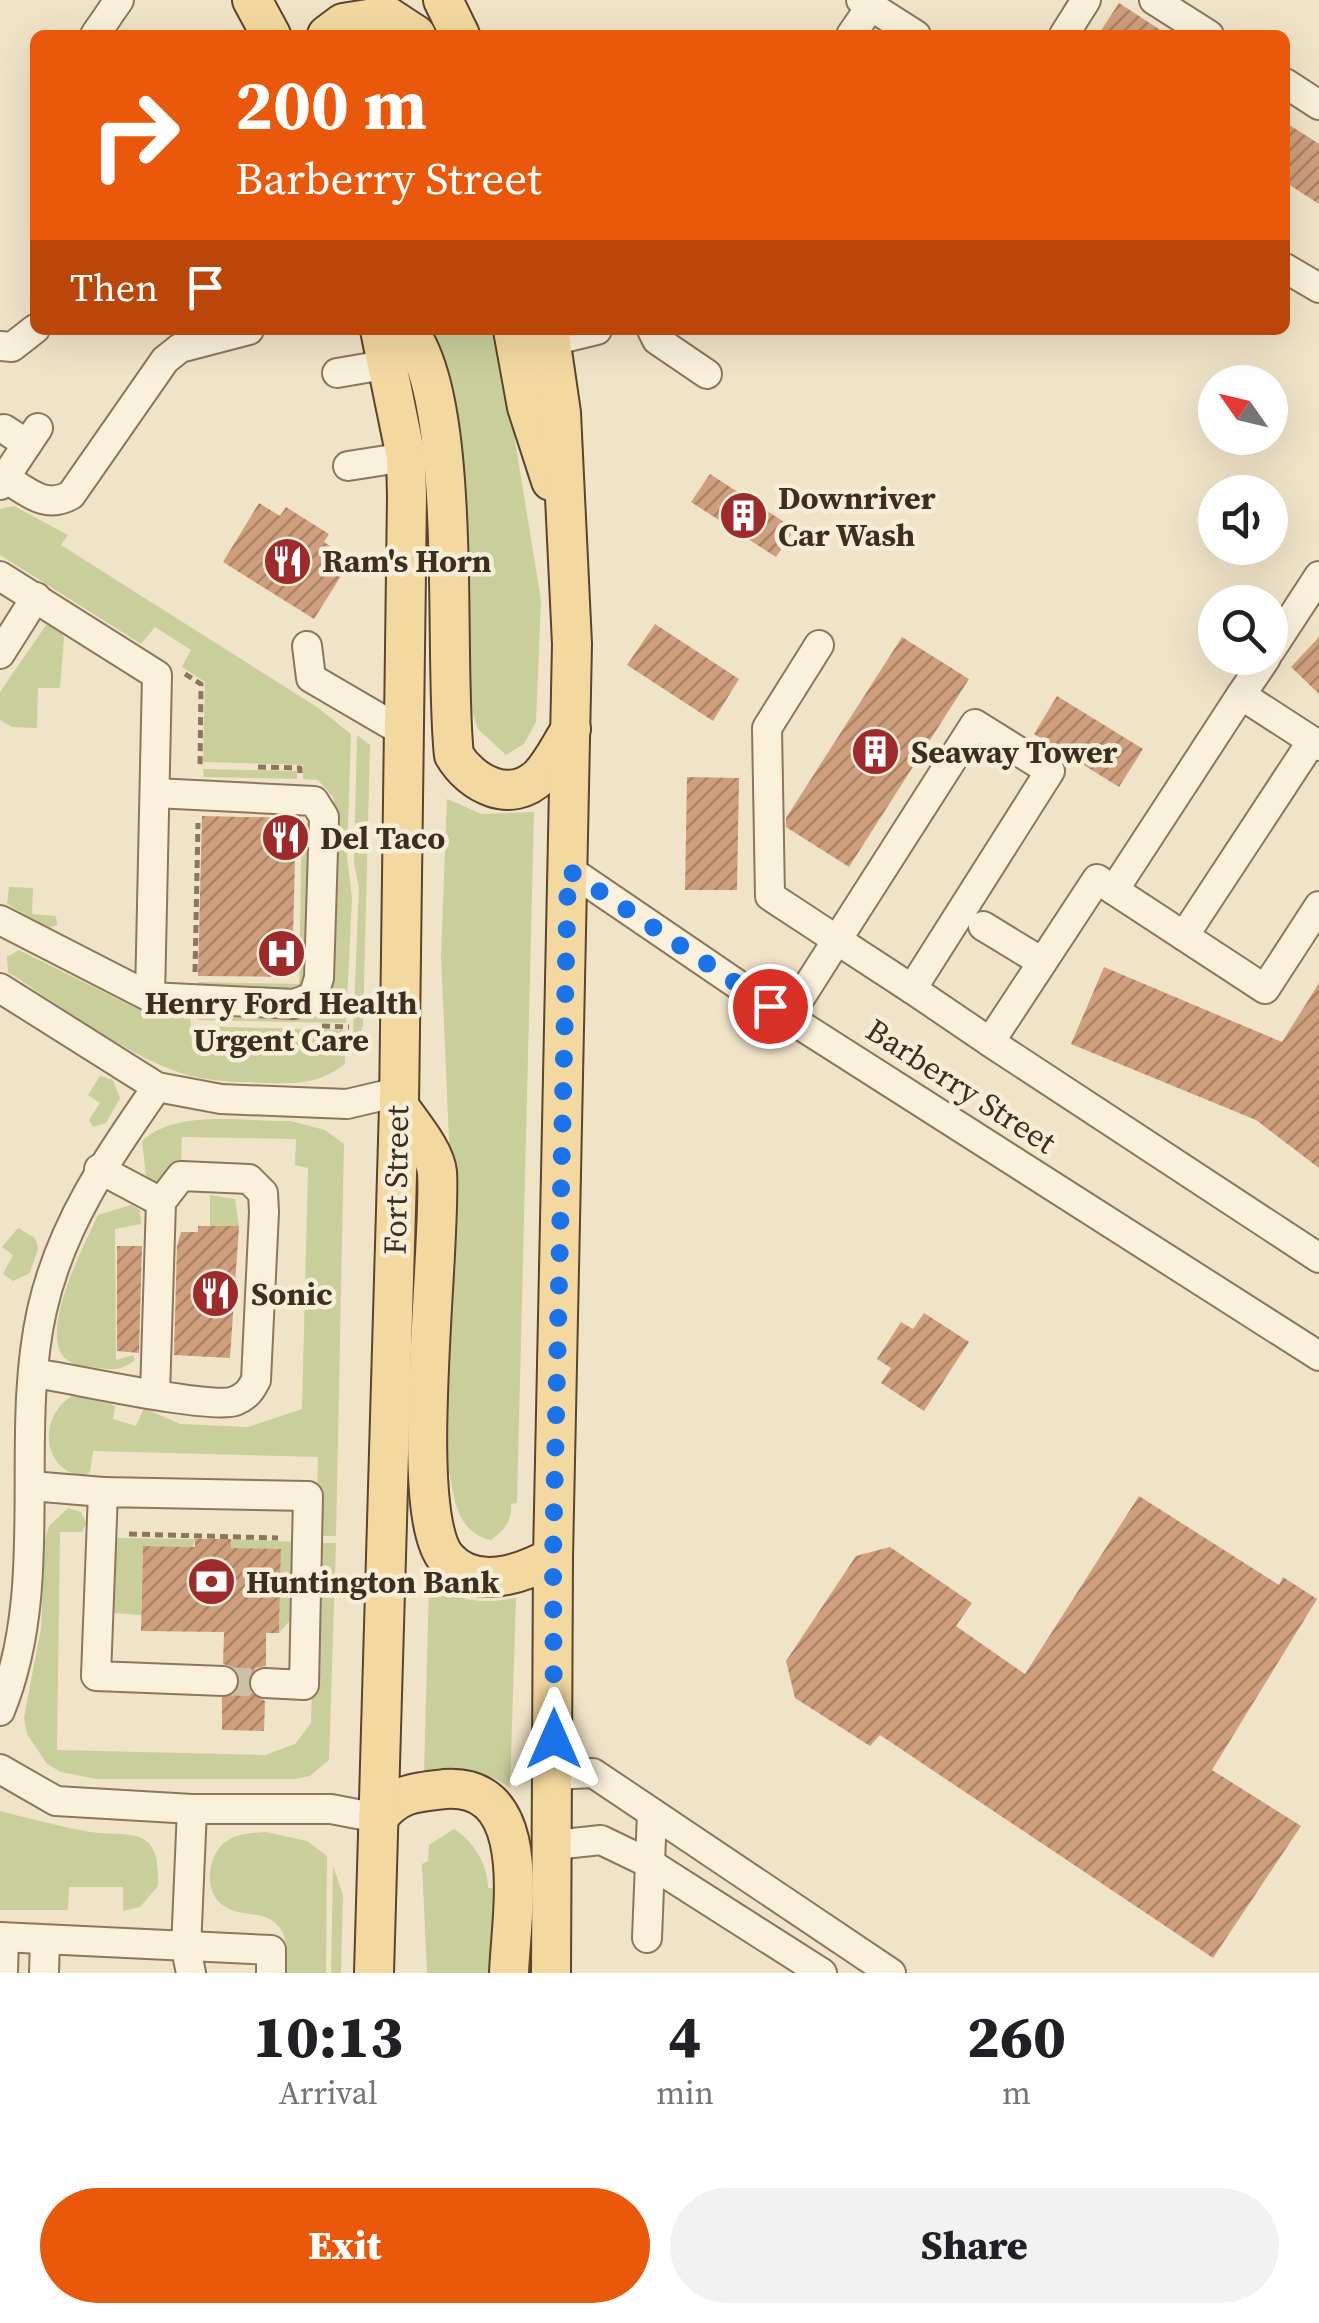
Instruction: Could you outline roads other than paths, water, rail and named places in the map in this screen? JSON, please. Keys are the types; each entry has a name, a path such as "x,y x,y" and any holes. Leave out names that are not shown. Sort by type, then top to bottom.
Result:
{"main road":[{"path":"252,0 267,30"},
{"path":"443,0 458,30"},
{"path":"334,30 343,23 388,16 409,30"},
{"path":"411,335 432,386 444,478 454,755 465,774 479,783 502,790 518,787 536,780 571,728"},
{"path":"514,335 527,406 567,530"},
{"path":"550,336 561,413 571,728 553,1557 552,1973"},
{"name":"Fort Street","path":"377,1967 405,733 406,457 385,347"},
{"path":"398,1099 437,1167 428,1482 436,1541 446,1559 471,1575 491,1577 530,1570 553,1557"},
{"path":"378,1818 388,1804 407,1793 454,1789 483,1798 497,1812 513,1840 509,1973"}],"street":[{"path":"98,30 119,0"},
{"path":"1067,30 1086,0"},
{"path":"1154,0 1201,30"},
{"path":"855,30 876,5 909,30"},
{"path":"1290,86 1319,105"},
{"path":"1290,271 1319,288"},
{"path":"0,346 12,346 30,333"},
{"path":"23,434 2,482 44,502 59,502 70,495 166,360 180,348 230,335"},
{"path":"654,335 707,374"},
{"path":"338,373 385,347"},
{"path":"348,466 406,457"},
{"path":"0,576 158,675 150,998"},
{"path":"1288,623 1319,576"},
{"path":"0,654 36,598"},
{"path":"819,645 767,728 770,896 1319,1258"},
{"path":"306,646 311,678 405,733"},
{"path":"1114,890 1254,675"},
{"path":"1184,936 1315,744 1241,696"},
{"path":"788,1017 974,724 1050,772 912,989"},
{"path":"2,927 150,998 294,1004 313,998 319,978 324,817 314,801 155,793"},
{"name":"Barberry Street","path":"568,870 788,1017 1319,1356"},
{"path":"990,1042 1097,879 1265,989 1319,906"},
{"path":"983,926 1042,962"},
{"path":"0,988 157,1087 222,1099 347,1104 398,1099"},
{"path":"0,1711 23,1622 34,1373 42,1311 69,1227 100,1168 157,1087"},
{"path":"100,1168 161,1202"},
{"path":"34,1373 155,1394 232,1402 249,1393 256,1380 264,1212 263,1193 249,1178 181,1176 161,1202 155,1394"},
{"path":"31,1486 103,1492 308,1496 304,1685 265,1683"},
{"path":"103,1492 96,1676 223,1682"},
{"path":"0,1769 56,1801 192,1809 330,1809 378,1818"},
{"path":"554,1775 593,1773 892,1973"},
{"path":"189,1961 192,1809"},
{"path":"646,1938 652,1813"},
{"path":"554,1845 601,1840 651,1864 822,1973"},
{"path":"3,1973 2,1938 189,1961 272,1950 271,1973"},
{"path":"44,1941 44,1973"}],"tunnel":[{"path":"223,1681 265,1683"}],"place":[{"name":"Downriver Car Wash","path":"743,516"},
{"name":"Ram's Horn","path":"287,561"},
{"name":"Seaway Tower","path":"876,752"},
{"name":"Del Taco","path":"285,838"},
{"name":"Henry Ford Health Urgent Care","path":"281,953"},
{"name":"Sonic","path":"216,1294"},
{"name":"Huntington Bank","path":"211,1582"}]}
